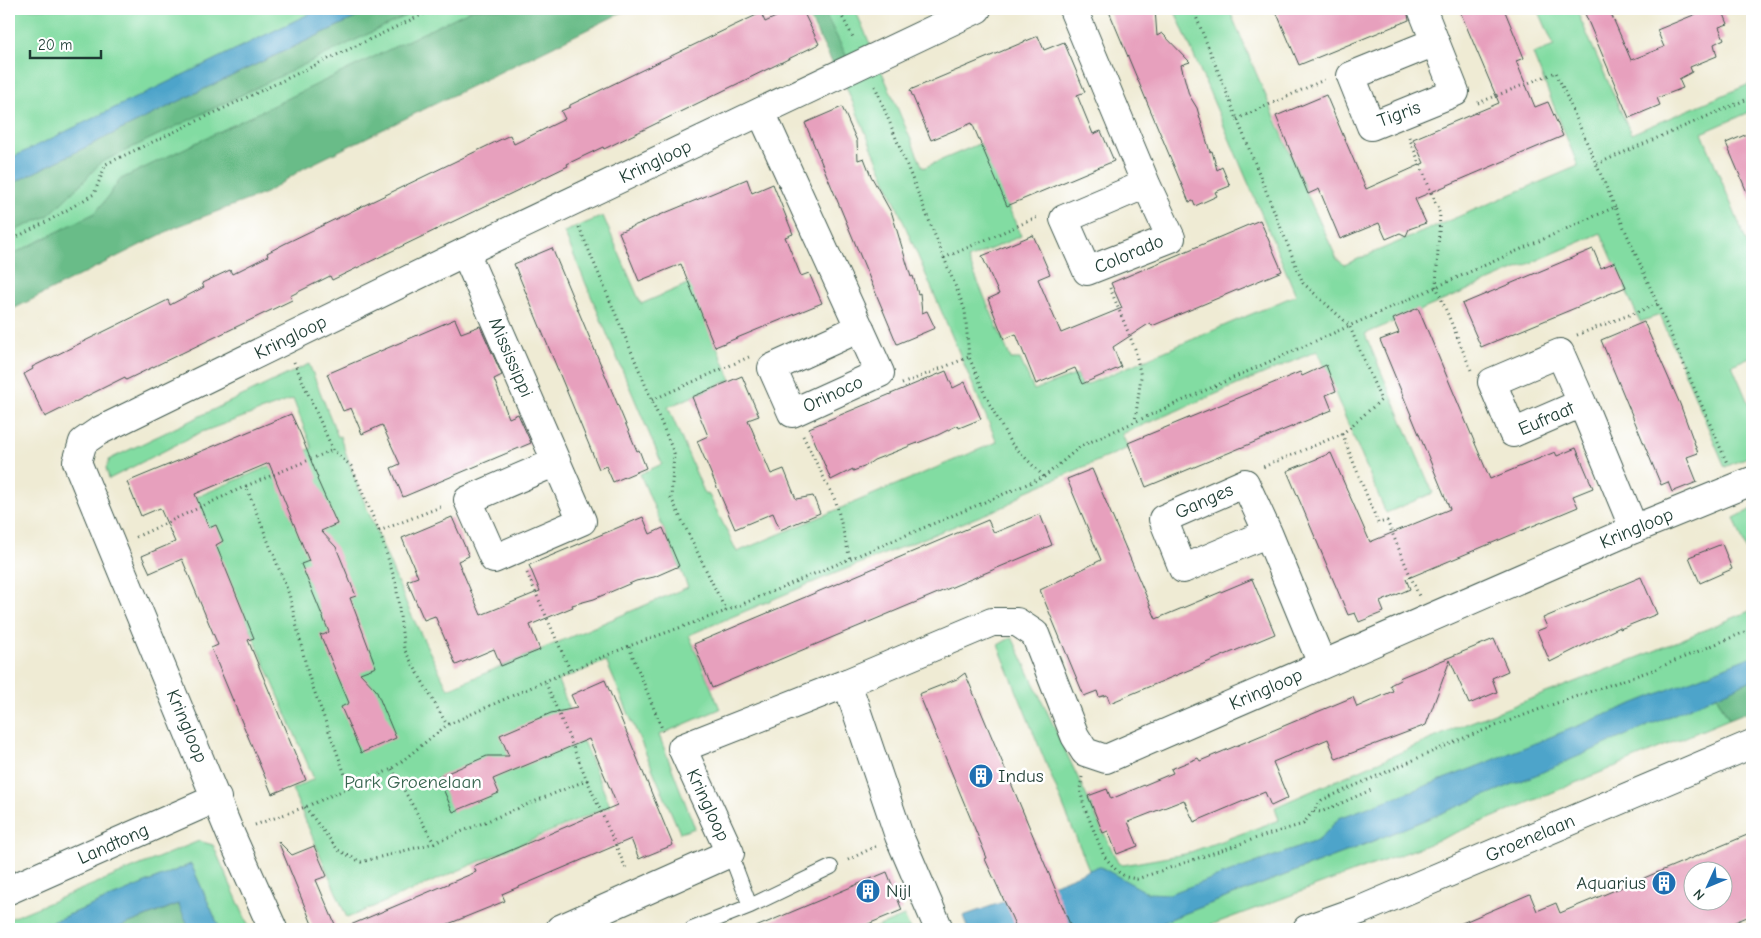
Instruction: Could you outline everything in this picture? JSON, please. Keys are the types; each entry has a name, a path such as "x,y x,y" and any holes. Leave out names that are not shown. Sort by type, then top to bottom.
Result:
{"street":[{"name":"Kringloop","path":"273,929 230,833 77,462 83,442 99,431 465,252 977,9"},
{"name":"Colorado","path":"1064,219 1087,271 1171,238 1146,184 1073,9"},
{"name":"Tigris","path":"1351,76 1371,126 1455,92 1422,9"},
{"path":"1351,76 1435,42"},
{"name":"Orinoco","path":"761,112 880,373 792,413 772,368"},
{"path":"1064,219 1146,184"},
{"name":"Mississippi","path":"465,252 582,521 494,559 468,500"},
{"path":"772,368 860,328"},
{"path":"1492,382 1560,353"},
{"name":"Eufraat","path":"1560,353 1634,529"},
{"name":"Eufraat","path":"1492,382 1513,432 1582,403"},
{"path":"468,500 556,462"},
{"name":"Ganges","path":"1268,533 1183,569 1163,519 1245,483 1268,533 1322,664"},
{"name":"Kringloop","path":"560,929 730,853 682,748 847,683 992,622 1017,622 1035,634 1075,736 1085,752 1106,758 1634,529 1747,483"},
{"path":"847,683 899,836 939,929"},
{"name":"Groenelaan","path":"1307,929 1363,909 1752,744"},
{"name":"Landtong","path":"9,890 217,798"}],"lane":[{"path":"730,853 750,906"},
{"path":"692,929 750,906 831,867"}],"path":[{"path":"9,241 94,194 106,164 434,9"},
{"path":"838,9 865,62 965,310 969,357 987,399 1010,442 1044,476"},
{"path":"1193,9 1303,283 1349,325 1381,400 1342,434 1254,471 1245,483"},
{"path":"1473,106 1556,72 1728,466 1747,483"},
{"path":"1237,119 1336,74 1351,76"},
{"path":"1597,164 1752,97"},
{"path":"1400,115 1440,214 1436,286 1473,375 1492,382"},
{"path":"569,203 674,453 671,498 726,611"},
{"path":"230,833 305,807 392,769 447,725 570,670 628,646 726,611 1044,476 1081,446 1615,207"},
{"path":"944,258 1047,213 1064,219"},
{"path":"1102,266 1135,349 1141,377 1135,421"},
{"path":"1560,353 1571,337 1658,304"},
{"path":"285,341 333,450 351,466 378,531 396,583 404,649 447,725"},
{"path":"652,400 749,356 772,368"},
{"path":"880,373 891,388 969,357"},
{"path":"792,413 836,502 850,559"},
{"path":"1342,434 1378,523 1387,521 1428,618"},
{"path":"113,548 246,486 333,450"},
{"path":"246,486 290,594 308,674 350,788"},
{"path":"378,531 458,500 468,500"},
{"path":"517,550 570,670"},
{"path":"1085,752 1080,789 1084,806 1104,856 1117,871 1126,877 1137,879 1303,824 1322,800 1466,737 1653,670 1752,628"},
{"path":"628,646 664,734 682,748"},
{"path":"545,681 638,894"},
{"path":"392,769 434,843"},
{"path":"305,807 338,850 361,862 434,843 587,780"},
{"path":"1313,811 1321,812 1371,790"},
{"path":"831,867 899,836"}],"green space":[{"path":"9,9 614,9 9,301"},
{"path":"374,9 420,9 100,163 48,216 9,233 9,185 202,90"},
{"path":"473,9 629,9 304,168 266,193 176,227 9,311 9,256 95,213 119,180"},
{"path":"805,9 823,9 850,63 836,70"},
{"name":"Park Groenelaan","path":"813,9 855,9 923,168 981,143 1021,236 968,259 1011,359 1020,359 1034,390 1078,374 1081,387 1296,295 1174,9 1229,9 1312,205 1337,259 1344,265 1578,166 1533,54 1554,46 1538,9 1576,9 1631,134 1752,83 1752,111 1702,133 1752,255 1752,356 1732,365 1752,412 1752,455 1725,467 1660,315 1640,322 1601,233 1365,334 1433,493 1386,513 1317,351 1122,434 1128,448 1025,492 1008,505 821,579 689,635 720,709 659,735 695,828 680,833 606,661 558,681 610,806 347,918 292,789 314,779 194,498 312,448 293,399 199,433 109,479 106,468 110,459 309,364 338,437 340,436 354,477 410,612 448,689 688,587 640,474 662,464 564,232 603,216 641,304 690,283 731,380 668,407 705,494 708,493 737,552 997,442"},
{"path":"1752,509 1752,565 1734,518"},
{"path":"1752,610 1752,658 1319,843 1169,898 1140,895 1090,872 998,645 1012,637 1118,863 1123,865 1185,854 1279,820 1275,807 1466,724 1652,652"},
{"path":"1752,679 1752,710 1729,719 1716,695"},
{"path":"1716,695 1729,719 1424,846 1200,929 1144,929 1356,848"},
{"path":"199,841 213,845 250,929 220,929 191,864 35,929 9,929 9,919"},
{"path":"179,904 190,929 114,929"},
{"path":"904,916 910,929 872,929"}],"water":[{"path":"319,9 374,9 202,90 9,185 9,159"},
{"path":"1752,656 1752,680 1538,774 1356,848 1144,929 1068,929 1062,926 1056,929 968,929 963,916 1099,866 1148,893 1169,894 1319,840 1339,818 1473,768"},
{"path":"191,864 220,929 190,929 178,904 114,929 35,929"}],"building":[{"path":"793,9 802,9 819,44 604,149 603,147 567,164 568,166 332,280 330,276 290,296 292,300 126,380 125,377 45,417 24,374 33,369 32,367 168,300 170,305 204,287 202,283 230,270 232,274 268,256 267,253 284,244 510,135 514,144 565,119 561,111 570,107 570,105 733,26 761,13 765,22"},
{"path":"1108,9 1155,9 1157,36 1162,33 1190,62 1181,65 1189,95 1197,108 1217,170 1222,167 1230,186 1215,192 1217,196 1195,206 1193,201 1189,202"},
{"path":"1275,9 1407,9 1409,20 1299,65"},
{"path":"1459,9 1504,9 1524,58 1516,61 1535,107 1548,102 1563,136 1415,199 1426,223 1409,229 1406,236 1400,233 1386,239 1379,223 1340,239 1319,189 1308,194 1276,116 1326,95 1366,189 1424,163 1413,139 1499,103"},
{"path":"1583,9 1609,9 1631,60 1664,47 1657,30 1696,14 1694,9 1722,9 1728,24 1719,27 1724,39 1714,44 1717,56 1690,67 1692,72 1679,79 1683,88 1657,98 1660,105 1629,118"},
{"path":"1038,36 1044,50 1064,42 1085,92 1077,95 1093,134 1101,131 1114,161 1007,206 972,123 931,140 910,90"},
{"path":"842,107 857,141 858,160 864,158 871,176 892,214 911,277 913,276 918,294 920,293 922,313 927,311 935,328 897,344 805,123"},
{"path":"1752,132 1752,204 1726,143"},
{"path":"747,179 752,193 773,184 793,234 785,237 801,276 809,273 822,303 715,347 681,264 639,281 619,232"},
{"path":"1260,220 1282,271 1152,326 1150,323 1113,347 1121,367 1082,384 1075,368 1036,384 1016,334 1004,339 988,299 999,294 982,256 1033,235 1050,274 1038,279 1061,333 1122,308 1111,283"},
{"path":"552,248 637,451 639,450 646,468 613,482 606,466 599,469 514,264"},
{"path":"1593,249 1601,268 1615,262 1626,287 1481,347 1462,304"},
{"path":"1418,308 1490,479 1555,452 1557,456 1576,448 1593,488 1573,496 1578,507 1406,579 1410,589 1380,602 1384,612 1359,622 1355,613 1348,615 1287,471 1331,453 1370,542 1450,509 1380,340 1399,333 1393,319"},
{"path":"455,319 461,333 480,326 502,375 494,379 509,418 518,414 531,443 403,497 391,468 400,464 382,425 362,434 351,408 343,411 327,374"},
{"path":"1644,322 1680,404 1698,453 1687,457 1697,482 1672,492 1668,482 1661,485 1601,340"},
{"path":"1326,365 1336,391 1326,395 1332,410 1146,487 1128,443 1300,372 1302,376"},
{"path":"946,371 953,388 965,382 981,419 959,428 958,425 831,480 809,428"},
{"path":"742,376 759,416 748,420 771,474 784,469 796,499 813,496 820,513 780,530 773,513 735,529 697,441 708,436 692,397"},
{"path":"291,414 337,524 321,531 336,547 356,596 350,598 376,667 360,673 376,690 396,738 361,753 341,707 349,703 320,634 323,635 329,632 301,564 309,561 269,463 195,494 209,528 216,525 223,541 216,545 254,638 248,640 306,780 272,794 211,648 218,645 182,559 150,573 142,556 175,542 160,508 141,516 127,482"},
{"path":"1092,469 1156,619 1252,579 1275,634 1110,703 1107,695 1099,697 1097,691 1084,696 1040,590 1101,560 1067,479"},
{"path":"1040,514 1052,545 712,688 694,644 988,520 994,533"},
{"path":"452,517 469,556 458,561 481,615 540,591 529,565 643,517 650,534 663,528 679,566 654,577 636,581 594,599 572,605 573,607 530,625 540,650 501,666 494,649 456,665 435,616 424,620 407,581 418,577 402,538"},
{"path":"1722,544 1732,569 1700,583 1689,557"},
{"path":"1641,577 1657,614 1620,629 1620,627 1550,662 1537,631 1547,627 1543,618"},
{"path":"1494,639 1508,671 1492,678 1497,692 1469,704 1450,660 1426,725 1336,759 1328,739 1273,762 1288,798 1271,806 1265,792 1194,822 1184,800 1128,822 1138,846 1117,854 1108,831 1103,833 1088,796 1107,789 1111,799 1173,773 1171,769 1198,758 1200,761 1353,697 1357,707 1393,691 1390,685 1400,680 1399,678"},
{"name":"Indus","path":"965,673 1072,929 1017,929 985,859 987,858 919,694 957,679"},
{"path":"605,680 673,845 639,859 631,839 502,894 505,901 436,929 341,929 476,872 474,866 617,805 589,739 493,779 499,793 453,812 438,777 487,756 509,756 500,735 551,713 577,708 571,695"},
{"name":"Aquarius","path":"1752,833 1752,915 1718,929 1448,929 1530,894 1537,911 1556,903 1560,913 1684,861 1684,910 1734,910 1734,860 1687,860"},
{"path":"278,841 292,855 314,846 327,876 316,880 337,929 314,929"},
{"name":"Nijl","path":"887,872 902,910 856,929 751,929"}],"place":[{"name":"Indus","path":"981,776"},
{"name":"Aquarius","path":"1664,883"},
{"name":"Nijl","path":"868,891"}]}
